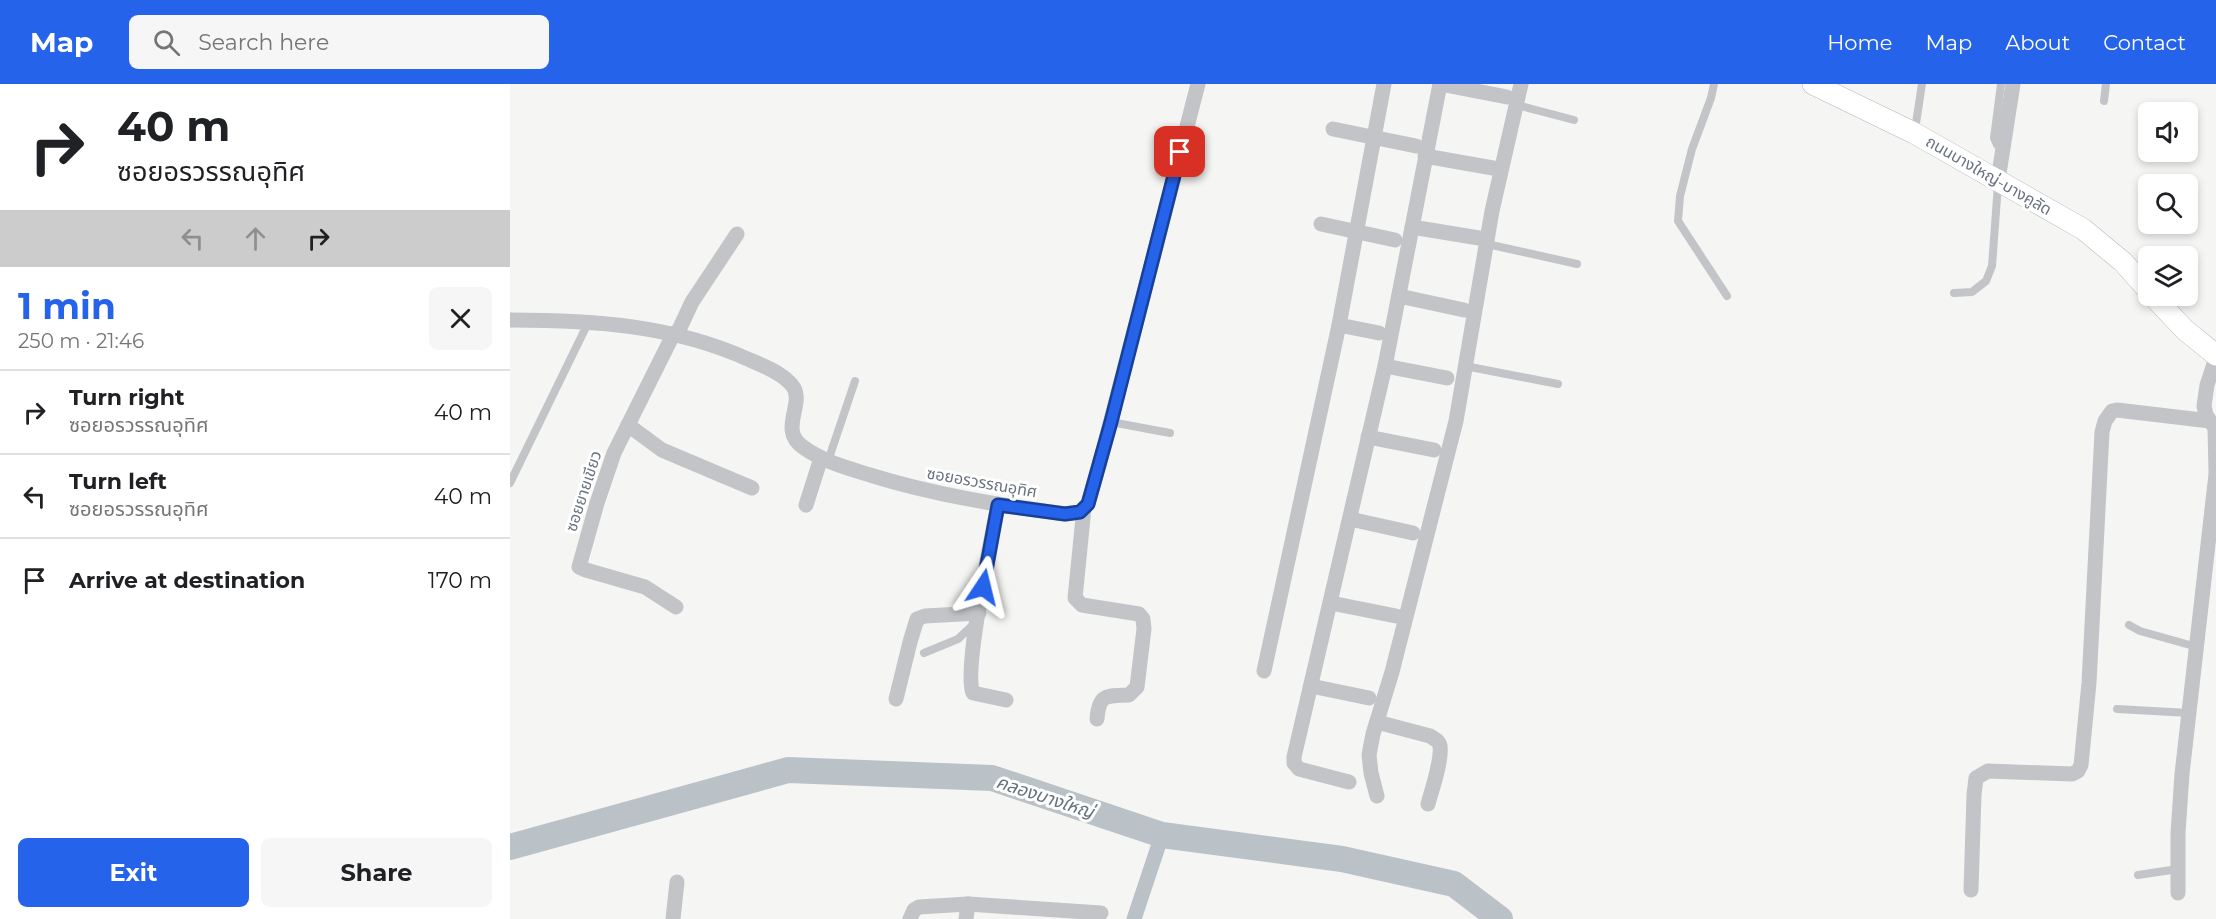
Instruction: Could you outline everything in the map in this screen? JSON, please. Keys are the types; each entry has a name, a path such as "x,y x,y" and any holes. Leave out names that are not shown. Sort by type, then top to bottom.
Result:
{"street":[{"path":"1098,719 1098,705 1102,699 1108,696 1129,695 1137,687 1143,619 1135,612 1082,605 1075,598 1084,508 1088,504 1111,422 1198,84"},
{"path":"1264,671 1338,325 1384,84"},
{"path":"1348,782 1299,769 1293,763 1385,366 1412,227 1421,151 1440,84 1512,101"},
{"path":"1377,796 1371,773 1370,755 1451,440 1465,366 1483,241 1492,211 1512,101 1521,84"},
{"name":"ถนนบางใหญ่-บางคูลัด","path":"1813,84 1914,133 2083,229 2123,262 2138,279"},
{"path":"1998,180 2013,84"},
{"path":"1333,129 1373,136 1421,151 1493,168"},
{"path":"1321,224 1395,240"},
{"path":"1412,227 1483,241"},
{"name":"ซอยยายเขียว","path":"676,607 645,587 579,567 614,453 692,302 737,234"},
{"path":"1399,296 1464,310"},
{"path":"2162,306 2185,330 2216,357 2207,385 2204,406 2206,415 2215,428 2216,473 2178,833 2178,893"},
{"name":"ซอยอรวรรณอุทิศ","path":"510,320 588,321 676,334 722,347 760,364 789,381 795,388 797,396 791,430 794,438 802,447 825,459 916,489 998,505 1065,514 1080,512 1084,508"},
{"path":"1338,325 1379,333"},
{"path":"1385,366 1448,378"},
{"path":"1971,890 1976,778 1988,771 2072,774 2078,771 2081,765 2089,683 2102,432 2105,421 2112,411 2117,410 2210,421"},
{"path":"628,425 662,450 752,488"},
{"path":"1368,437 1434,450"},
{"path":"806,505 825,459"},
{"path":"998,505 978,616 971,690 980,696 1006,700"},
{"path":"1350,519 1413,533"},
{"path":"1331,603 1396,616"},
{"path":"896,699 917,619 925,616 978,616"},
{"path":"1311,686 1370,698"},
{"path":"1377,722 1430,736 1437,740 1440,747 1439,758 1428,804"},
{"path":"673,919 677,882"},
{"path":"910,919 914,910 919,907 967,911 1101,913"}],"lane":[{"path":"1714,84 1692,149 1680,196 1678,221 1727,296"},
{"path":"1914,133 1922,84"},
{"path":"2001,84 1994,138 1997,145 2004,148"},
{"path":"2104,101 2106,84"},
{"path":"1512,101 1574,120"},
{"path":"1954,293 1972,292 1986,281 1992,266 1998,180"},
{"path":"1483,241 1577,264"},
{"path":"510,483 588,321"},
{"path":"1465,366 1558,384"},
{"path":"825,459 855,381"},
{"path":"1111,422 1170,433"},
{"path":"924,653 958,639 978,616"},
{"path":"2129,625 2140,631 2197,647"},
{"path":"2117,709 2189,713"},
{"path":"2138,875 2178,869"}],"waterway":[{"name":"คลองบางใหญ่","path":"510,847 788,770 992,778 1162,835 1342,859 1454,884 1500,919"},
{"path":"1134,919 1162,835"}],"route":[{"path":"983,587 998,505 1065,514 1080,512 1088,504 1180,152"}]}
